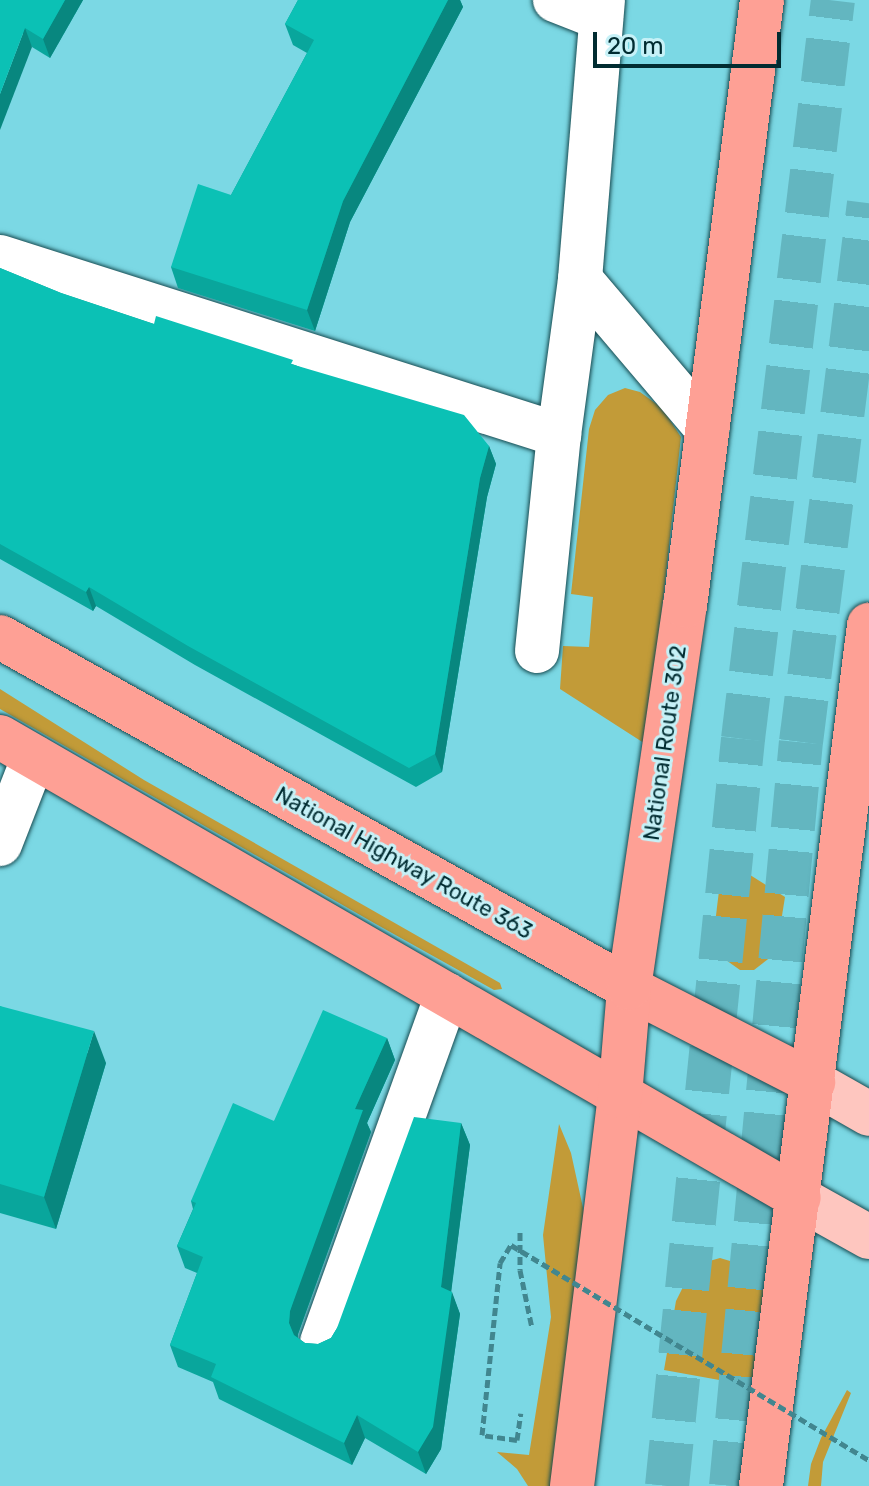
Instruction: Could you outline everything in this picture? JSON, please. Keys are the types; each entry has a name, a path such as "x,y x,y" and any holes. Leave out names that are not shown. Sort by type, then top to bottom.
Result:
{"highway":[{"path":"753,0 753,70"},
{"name":"National Route 302","path":"572,1486 620,1096 629,988 707,429 762,0"},
{"path":"761,1486 869,625"},
{"name":"National Highway Route 363","path":"0,637 629,988 813,1082"},
{"path":"17,747 799,1198"}],"main road":[{"path":"813,1082 869,1114"},
{"path":"799,1198 869,1237"}],"street":[{"path":"550,629 559,435 580,279 602,9 555,0"},
{"path":"0,257 559,435"},
{"path":"580,279 707,429"},
{"path":"0,844 17,747"},
{"path":"322,1342 447,995"}],"path":[{"path":"520,1232 520,1270 532,1323"},
{"path":"517,1440 482,1435 500,1263 511,1245 869,1460"}],"shaded area":[{"path":"625,388 640,392 662,408 681,437 647,745 560,689 563,646 589,647 593,597 571,594 589,429 595,410 608,395"},
{"path":"0,689 144,780 500,983 502,989 494,990 0,709"},
{"path":"723,858 785,897 776,953 754,970 740,970 716,953 713,940"},
{"path":"559,1124 571,1153 585,1217 559,1486 528,1486 517,1469 497,1452 529,1455 551,1317 543,1235"},
{"path":"720,1258 740,1264 762,1283 766,1313 758,1387 664,1370 676,1301 689,1275 706,1262"},
{"path":"847,1390 851,1393 823,1462 821,1486 808,1486 811,1464 821,1438"}],"building":[{"path":"0,0 65,0 43,39 25,28 0,94"},
{"path":"298,0 448,0 343,201 307,310 171,267 198,184 231,195 314,40 285,24"},
{"path":"0,268 61,293 154,324 156,316 293,360 291,364 464,415 489,446 480,478 435,754 409,768 188,646 89,587 86,592 0,544"},
{"path":"0,1006 94,1031 44,1197 0,1184"},
{"path":"323,1010 387,1038 355,1109 363,1110 290,1311 289,1323 294,1335 305,1343 318,1344 331,1338 337,1328 414,1117 461,1123 441,1287 452,1292 433,1427 418,1452 357,1415 344,1443 211,1377 216,1364 170,1345 203,1257 177,1246 196,1203 191,1201 233,1103 274,1121"}],"tunnel":[{"path":"667,1486 743,739 833,0"},
{"path":"731,1486 801,742 869,203"}]}
